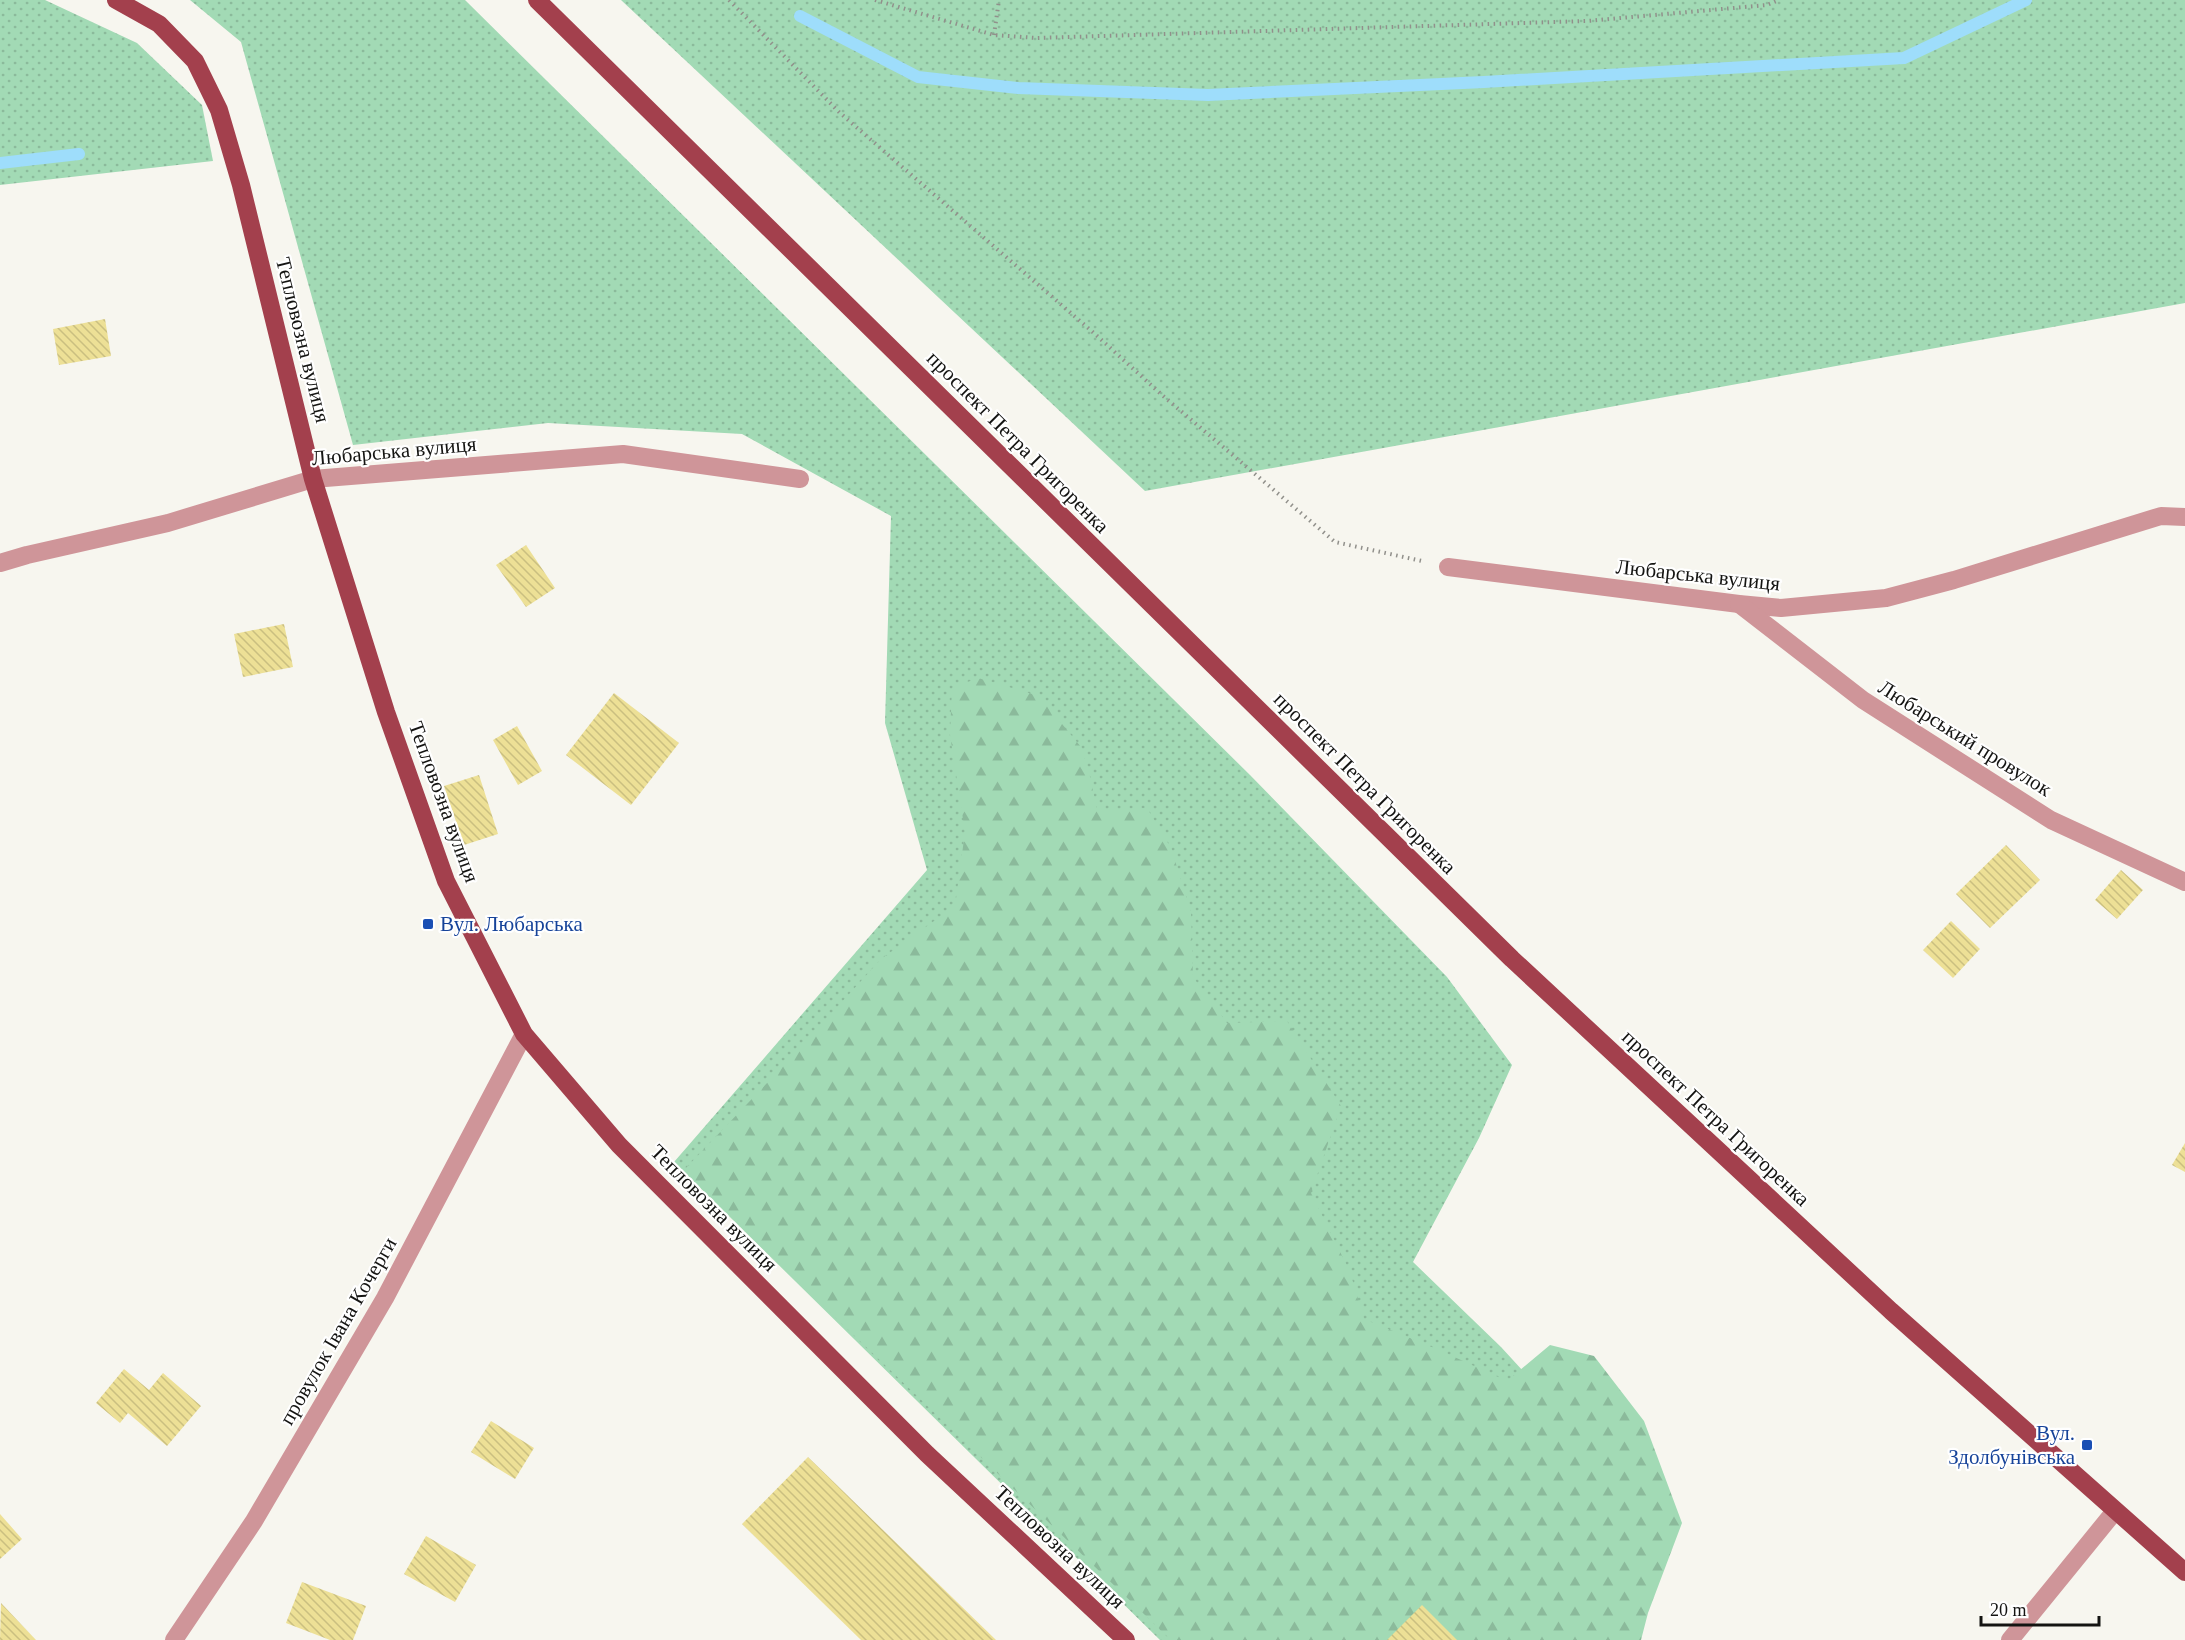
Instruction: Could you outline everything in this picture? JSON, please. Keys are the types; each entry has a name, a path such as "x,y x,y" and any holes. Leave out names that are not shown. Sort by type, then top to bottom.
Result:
{"main road":[{"name":"Тепловозна вулиця","path":"116,0 159,24 195,61 219,110 242,185 313,479 386,712 446,880 524,1034 619,1145 927,1454 1126,1640"},
{"name":"проспект Петра Григоренка","path":"537,0 1512,959 1891,1311 2185,1572"}],"street":[{"name":"Любарська вулиця","path":"0,563 168,523 313,479 623,454 800,478"},
{"name":"Любарська вулиця","path":"1448,567 1781,608 1886,598 1954,580 2161,516 2185,518"},
{"name":"Любарський провулок","path":"1739,604 1863,700 2051,820 2185,882"},
{"name":"провулок Івана Кочерги","path":"174,1640 254,1521 385,1298 524,1034"},
{"path":"2010,1640 2115,1511"}],"path":[{"path":"729,0 840,113 1086,326 1162,395 1335,542 1448,567"},
{"path":"875,0 994,35 1037,38 1587,21 1767,5 1779,0"},
{"path":"994,35 999,0"}],"green space":[{"path":"0,0 45,0 137,43 202,105 213,161 0,185"},
{"path":"190,0 465,0 1250,775 1447,977 1512,1065 1479,1138 1413,1262 1501,1347 1580,1433 1623,1640 1160,1640 674,1162 927,870 885,723 891,516 742,434 548,423 353,445 241,42"},
{"path":"621,0 2185,0 2185,303 1145,491"},
{"path":"978,678 1039,696 1081,747 1097,810 1147,808 1171,848 1191,912 1193,977 1227,1023 1287,1021 1341,1106 1311,1193 1350,1272 1364,1319 1507,1381 1550,1345 1594,1356 1644,1421 1682,1523 1648,1613 1641,1640 1171,1640 683,1171 881,959 955,906 965,832 950,735 952,688"}],"building":[{"path":"105,319 111,356 59,365 53,329"},
{"path":"526,545 555,588 526,607 496,565"},
{"path":"284,624 293,667 243,677 234,634"},
{"path":"614,693 679,743 631,805 566,755"},
{"path":"517,726 542,771 518,785 493,740"},
{"path":"479,775 498,834 464,845 444,786"},
{"path":"2006,845 2040,880 1990,928 1956,894"},
{"path":"2121,870 2143,890 2117,919 2095,900"},
{"path":"1951,921 1980,949 1953,978 1923,950"},
{"path":"2185,1143 2185,1172 2172,1165"},
{"path":"124,1369 149,1390 163,1373 201,1406 167,1446 128,1413 120,1423 96,1403"},
{"path":"491,1421 534,1448 515,1479 471,1452"},
{"path":"808,1457 996,1640 861,1640 742,1524"},
{"path":"0,1514 22,1539 0,1559"},
{"path":"426,1536 476,1565 455,1602 404,1574"},
{"path":"302,1582 366,1606 353,1640 330,1640 286,1623"},
{"path":"1,1603 36,1640 0,1640"},
{"path":"1422,1605 1457,1640 1387,1640"}],"waterway":[{"path":"800,16 918,77 1018,88 1208,95 1904,58 2026,0"},
{"path":"0,163 79,154"}],"place":[{"name":"Вул. Любарська","path":"428,924"},
{"name":"Вул. Здолбунівська","path":"2087,1445"}]}
